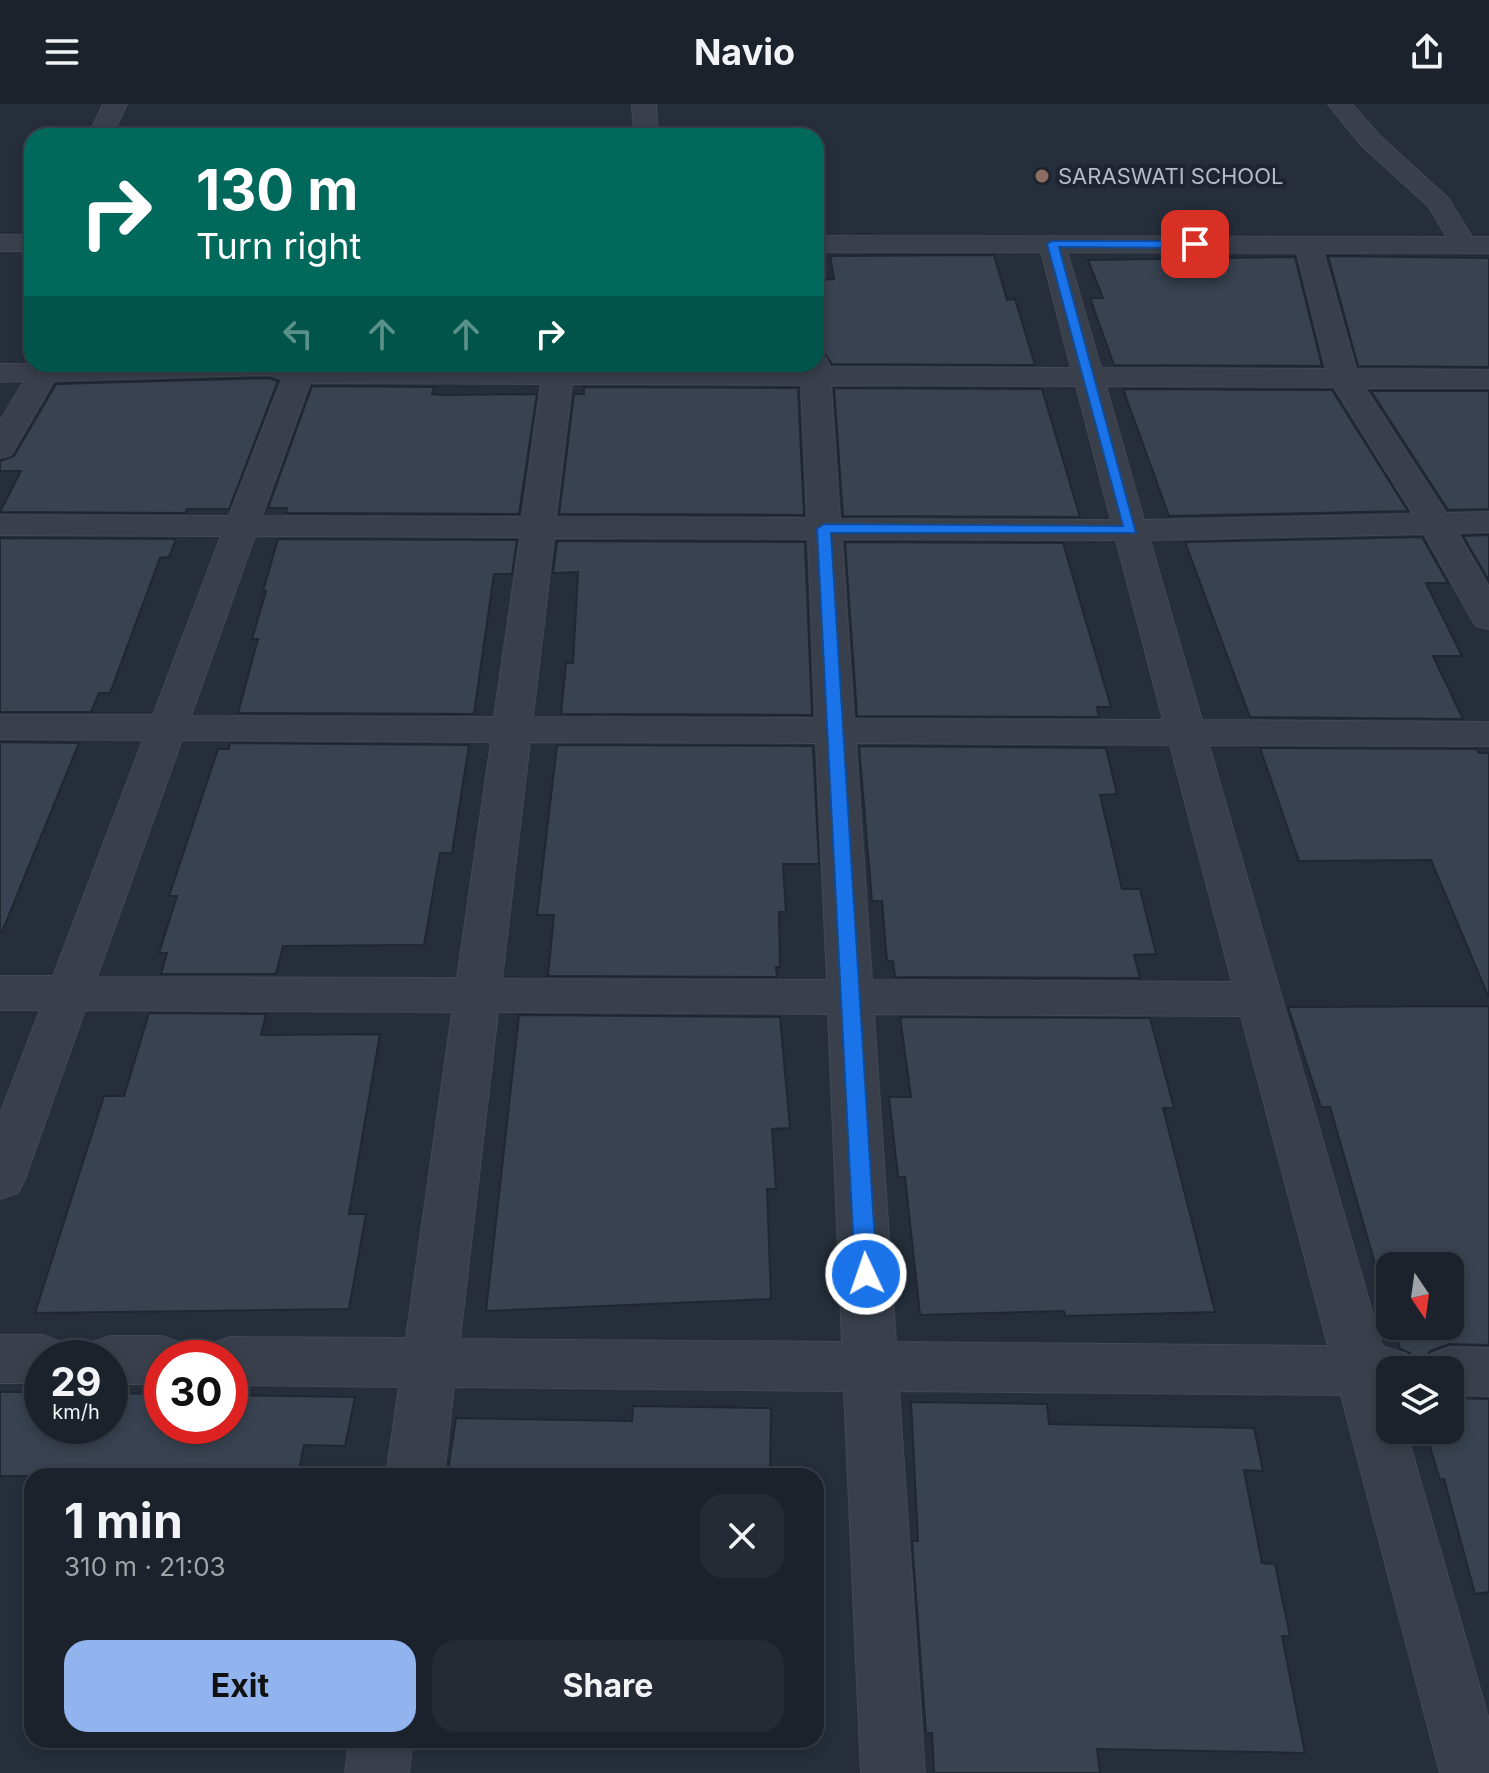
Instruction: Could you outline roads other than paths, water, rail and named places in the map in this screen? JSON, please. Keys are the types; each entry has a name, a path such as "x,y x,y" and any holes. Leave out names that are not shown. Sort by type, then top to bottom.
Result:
{"street":[{"path":"104,128 115,104"},
{"path":"644,104 646,128"},
{"path":"1340,104 1370,140 1439,203 1476,245"},
{"path":"0,243 24,243"},
{"path":"824,244 1476,245"},
{"path":"248,1361 1376,1371 1259,999 1052,244"},
{"path":"1308,244 1343,377 1434,521 1489,618"},
{"path":"824,370 1089,377 1489,379"},
{"path":"0,373 24,371"},
{"path":"0,448 44,372"},
{"path":"0,1179 299,372"},
{"path":"416,1468 559,372"},
{"path":"816,372 893,1773"},
{"path":"0,525 1131,530 1489,522"},
{"path":"0,727 1489,734"},
{"path":"0,993 1259,999"},
{"path":"0,1359 24,1359"},
{"path":"1464,1371 1489,1372"},
{"path":"1393,1444 1472,1773"},
{"path":"377,1773 380,1748"}],"place":[{"name":"SARASWATI SCHOOL","path":"1042,176"}]}
